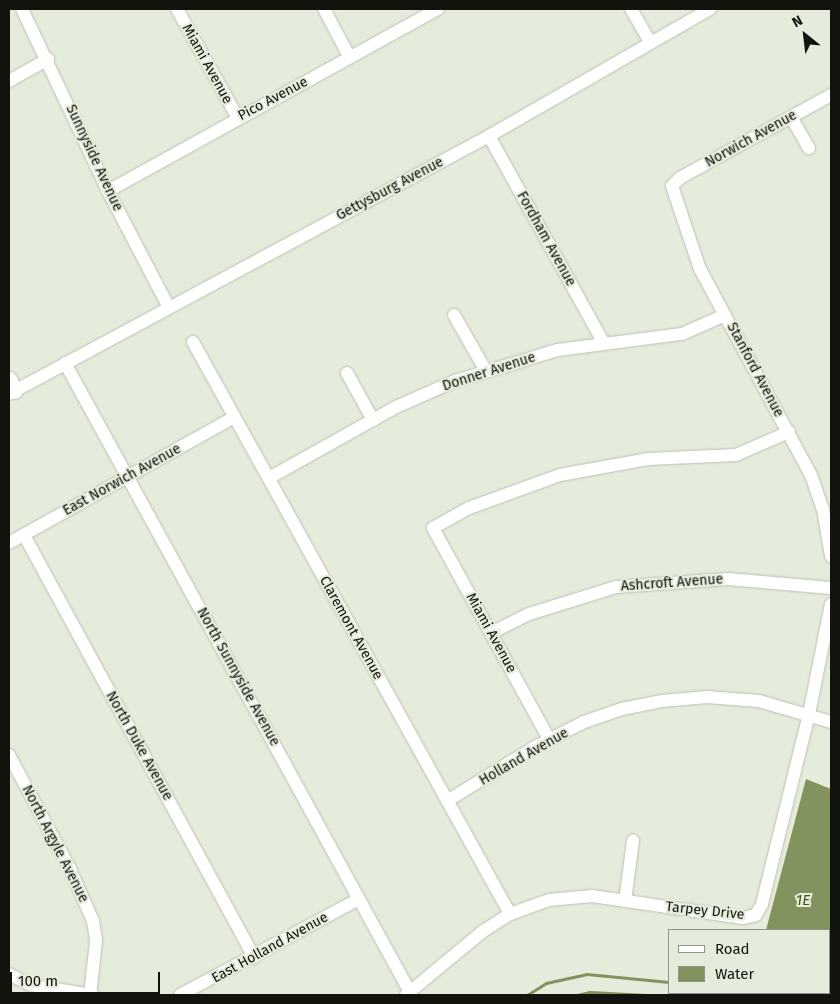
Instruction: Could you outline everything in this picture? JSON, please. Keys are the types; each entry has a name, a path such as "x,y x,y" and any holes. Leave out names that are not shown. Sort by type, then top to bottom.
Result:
{"street":[{"name":"Sunnyside Avenue","path":"22,9 48,59 108,190 168,306"},
{"name":"Miami Avenue","path":"177,9 238,118"},
{"path":"324,9 350,58"},
{"name":"Pico Avenue","path":"108,190 438,9"},
{"path":"631,9 650,42"},
{"name":"Gettysburg Avenue","path":"11,388 66,363 168,306 489,136 710,9"},
{"path":"9,81 48,59"},
{"name":"Norwich Avenue","path":"672,186 680,178 831,95"},
{"path":"791,117 808,148"},
{"name":"Fordham Avenue","path":"489,136 603,342"},
{"name":"Stanford Avenue","path":"672,186 700,270 789,432 818,493 831,556"},
{"path":"454,315 486,370"},
{"name":"Donner Avenue","path":"269,478 373,420 427,393 486,370 558,350 603,342 682,334 725,315"},
{"name":"Claremont Avenue","path":"193,342 510,914"},
{"name":"North Sunnyside Avenue","path":"66,363 129,476 408,994"},
{"path":"347,373 373,420"},
{"name":"East Norwich Avenue","path":"9,543 234,416"},
{"name":"Miami Avenue","path":"549,739 433,528 469,508 560,475 648,459 736,455 789,432"},
{"name":"North Duke Avenue","path":"24,535 254,956"},
{"name":"Ashcroft Avenue","path":"491,633 530,614 576,597 642,583 728,579 831,588"},
{"path":"831,604 809,714 831,722"},
{"name":"Holland Avenue","path":"447,801 549,739 622,709 662,701 707,697 759,701 809,714"},
{"name":"Tarpey Drive","path":"408,994 482,932 510,914 568,897 625,901 743,918 756,915 762,904 809,714"},
{"name":"North Argyle Avenue","path":"9,754 70,868 93,921 96,941 91,995"},
{"path":"625,901 633,841"},
{"name":"East Holland Avenue","path":"180,995 358,899"},
{"path":"9,974 31,985 91,995"}],"water":[{"name":"1E","path":"806,779 831,789 831,995 759,995 830,994 830,929 766,929"}],"waterway":[{"path":"527,995 546,983 587,974 668,982"},
{"path":"577,995 590,992 647,995"}]}
